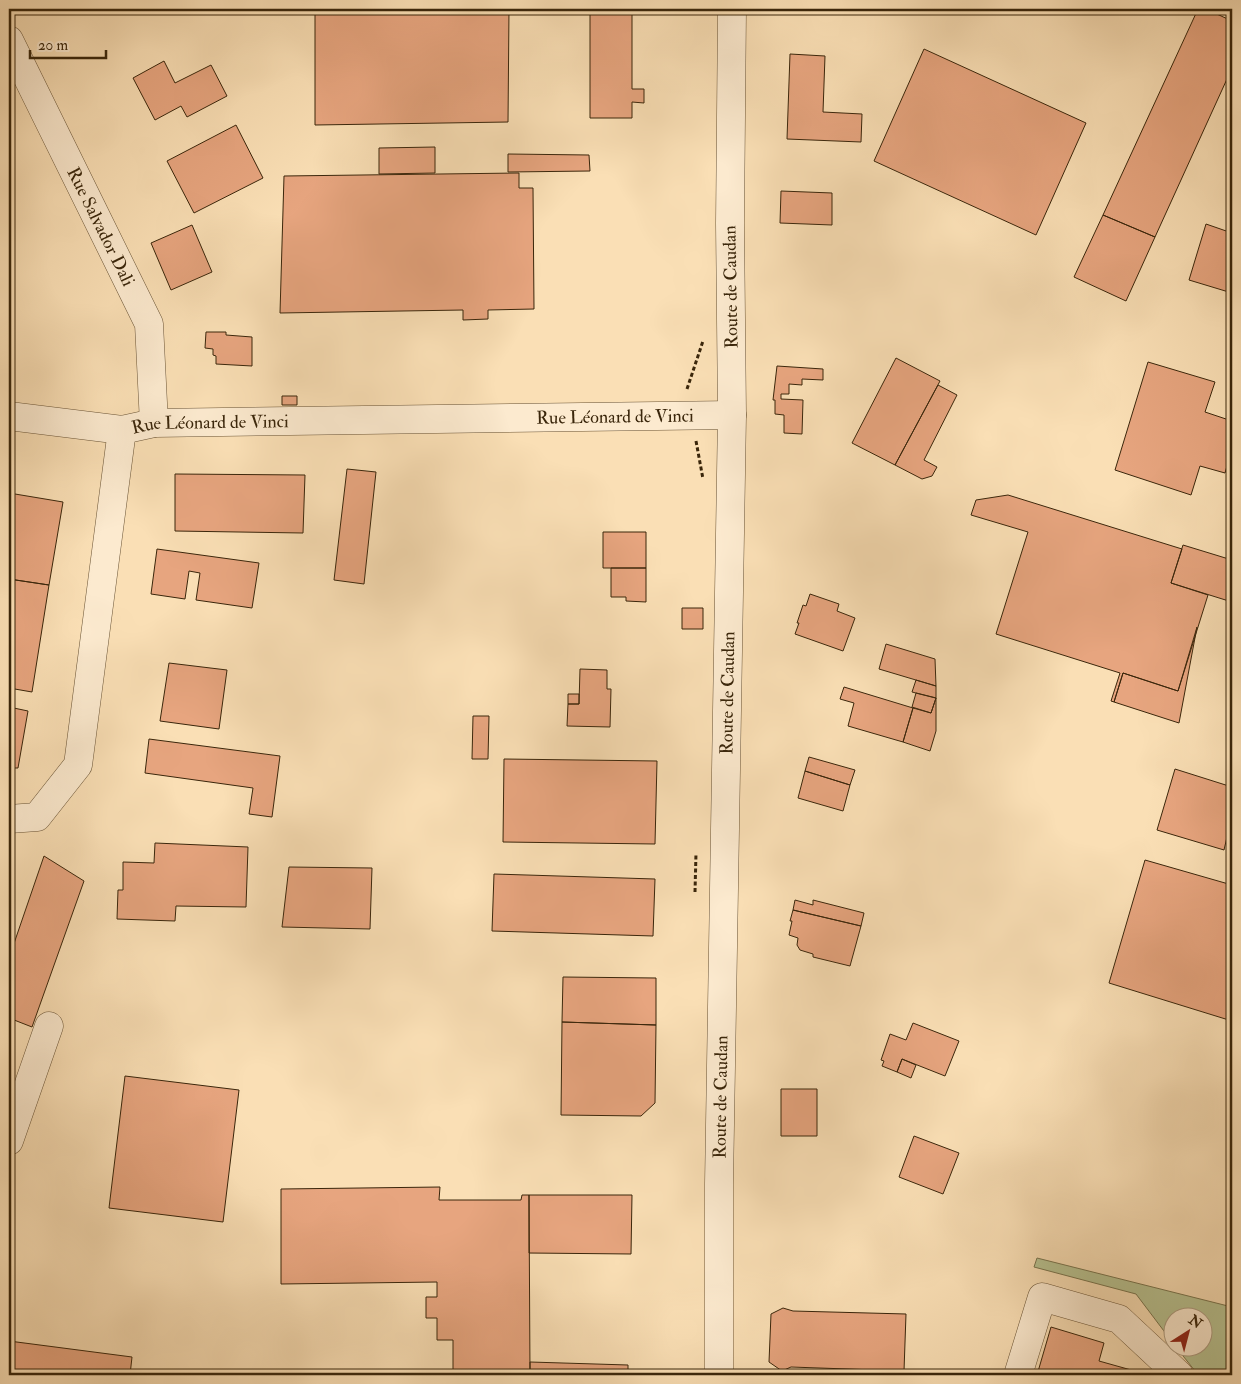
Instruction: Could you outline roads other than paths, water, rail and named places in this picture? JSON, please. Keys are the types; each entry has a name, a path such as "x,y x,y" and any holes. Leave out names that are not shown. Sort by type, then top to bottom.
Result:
{"street":[{"name":"Route de Caudan","path":"719,1375 719,1184 732,415 730,223 732,9"},
{"name":"Rue Salvador Dali","path":"9,40 149,324 154,423"},
{"name":"Rue Léonard de Vinci","path":"9,819 37,817 78,766 122,430 154,423 732,415"},
{"path":"9,416 122,430"},
{"path":"9,1141 50,1026"},
{"path":"1018,1375 1042,1297 1119,1319 1179,1375"}]}
